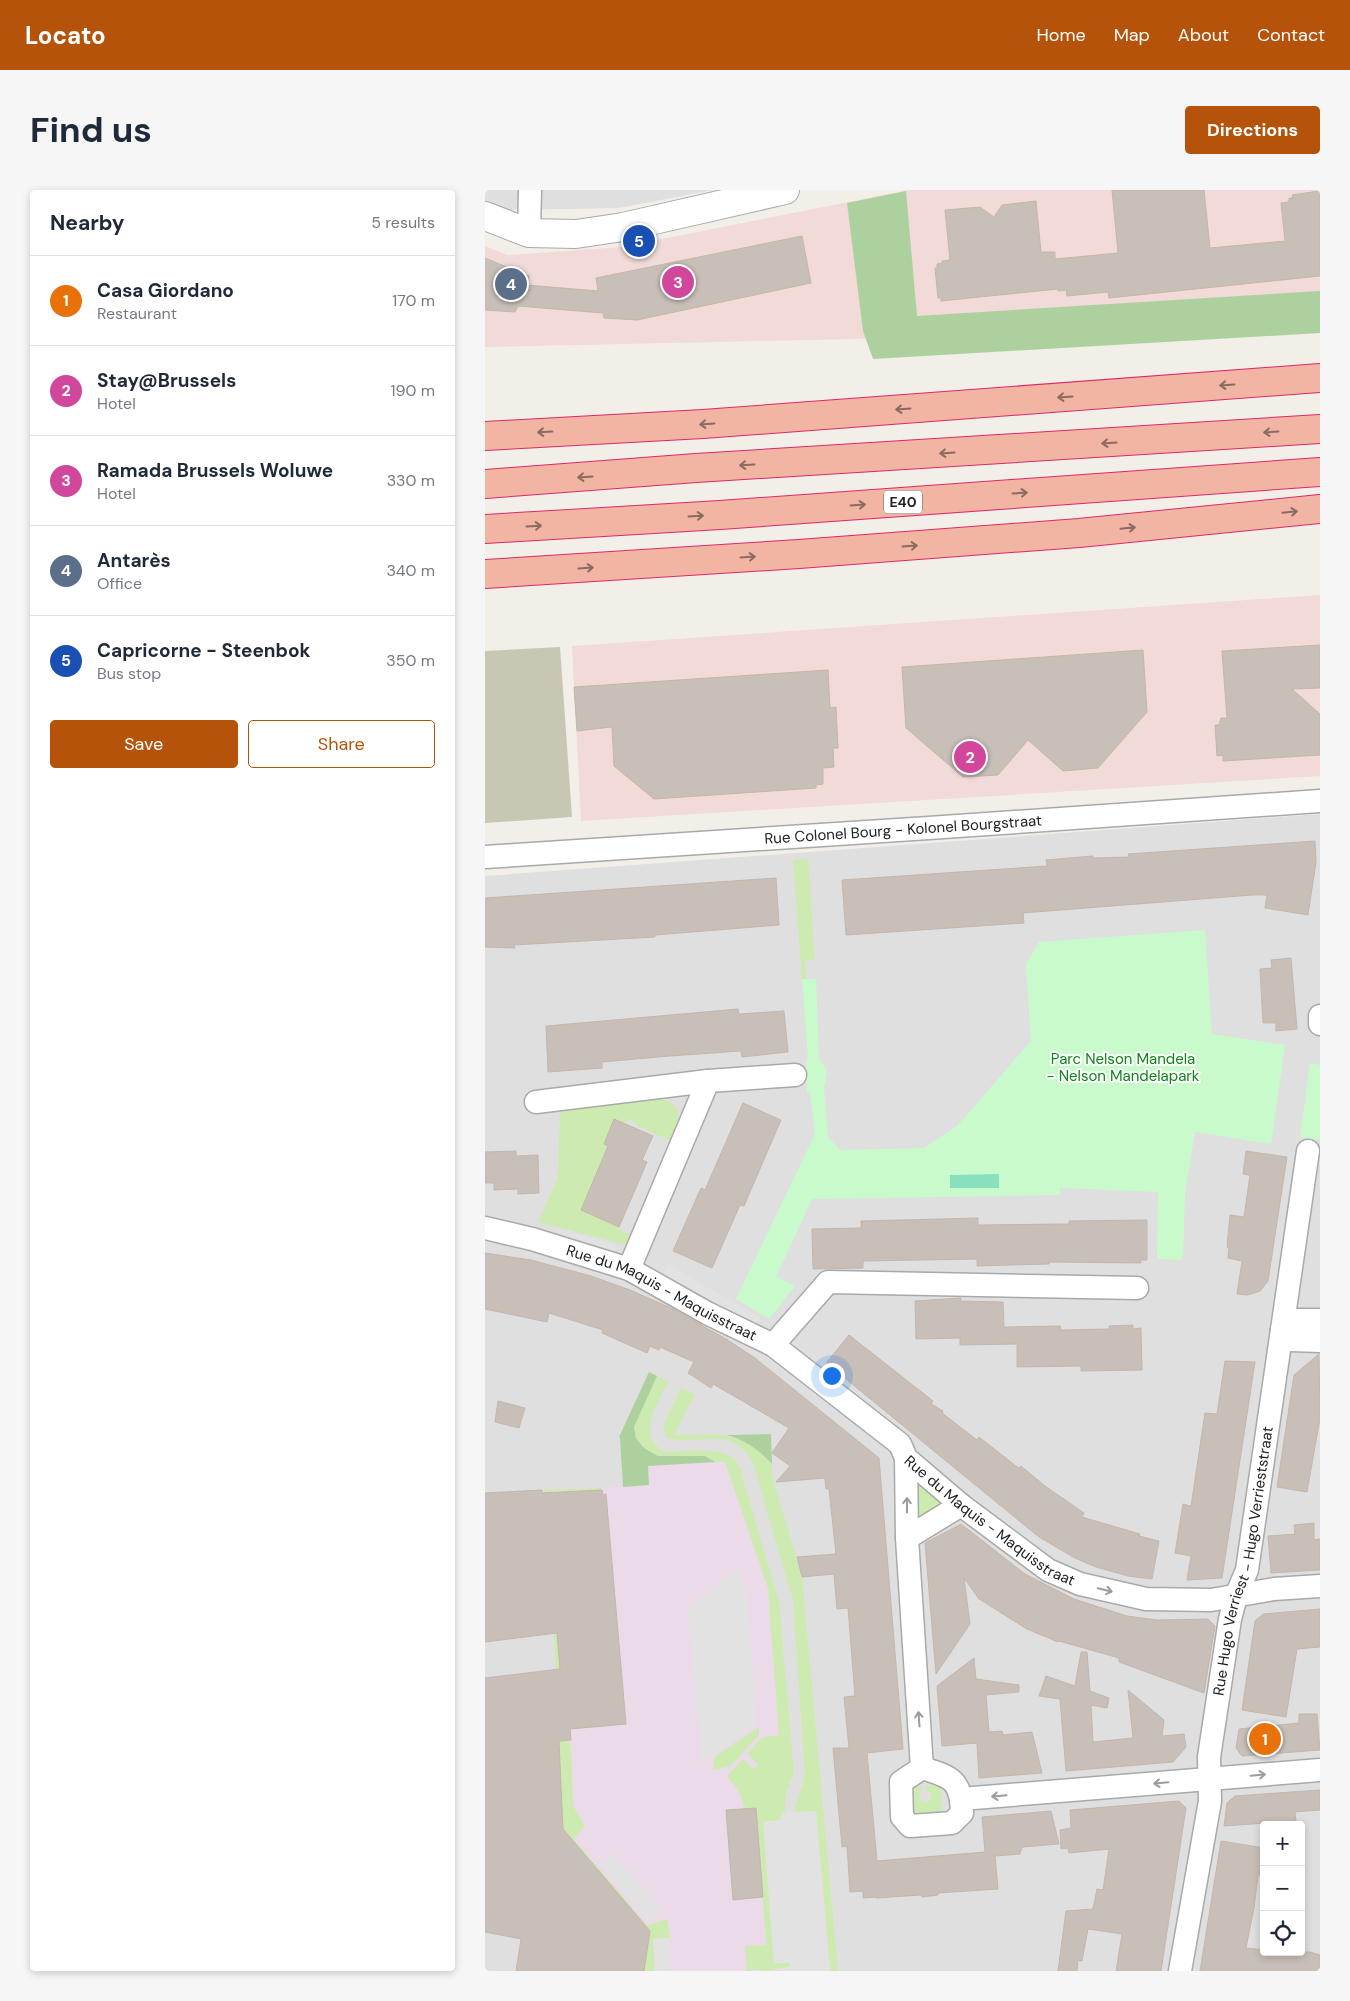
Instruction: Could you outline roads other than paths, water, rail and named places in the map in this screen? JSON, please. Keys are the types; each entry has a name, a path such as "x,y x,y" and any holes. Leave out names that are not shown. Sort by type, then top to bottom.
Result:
{"highway":[{"path":"485,436 713,424 1317,379"},
{"path":"485,484 696,468 1320,429"},
{"name":"E40","path":"485,529 720,515 1320,472"},
{"path":"485,574 1070,534 1320,509"}],"street":[{"path":"529,233 530,190"},
{"path":"485,216 529,233 576,234 623,227 785,190"},
{"name":"Rue Colonel Bourg - Kolonel Bourgstraat","path":"485,857 1320,801"},
{"path":"1320,1016 1320,1024"},
{"path":"536,1102 708,1081 795,1075"},
{"path":"629,1269 708,1081"},
{"name":"Rue Hugo Verriest - Hugo Verrieststraat","path":"1181,1971 1209,1801 1209,1757 1230,1619 1236,1596 1247,1570 1308,1151"},
{"name":"Rue du Maquis - Maquisstraat","path":"485,1228 532,1239 629,1269 707,1313 773,1345 900,1444 906,1458 961,1505 1048,1570 1081,1584 1146,1599 1211,1600 1274,1589 1320,1586"},
{"path":"773,1345 828,1282 1137,1288"},
{"path":"1320,1320 1292,1320 1283,1330 1291,1340 1320,1341"},
{"path":"906,1458 907,1538 922,1768"},
{"path":"907,1538 961,1505"},
{"path":"922,1768 944,1774 957,1786 961,1799 962,1813 952,1824 910,1826 902,1817 901,1782 922,1768"},
{"path":"961,1799 1320,1770"}],"place":[{"name":"Capricorne - Steenbok","path":"639,241"},
{"name":"Ramada Brussels Woluwe","path":"678,282"},
{"name":"Antarès","path":"511,284"},
{"name":"Stay@Brussels","path":"970,757"},
{"name":"Casa Giordano","path":"1265,1739"}],"park label":[{"name":"Parc Nelson Mandela - Nelson Mandelapark","path":"1123,1068"}]}
